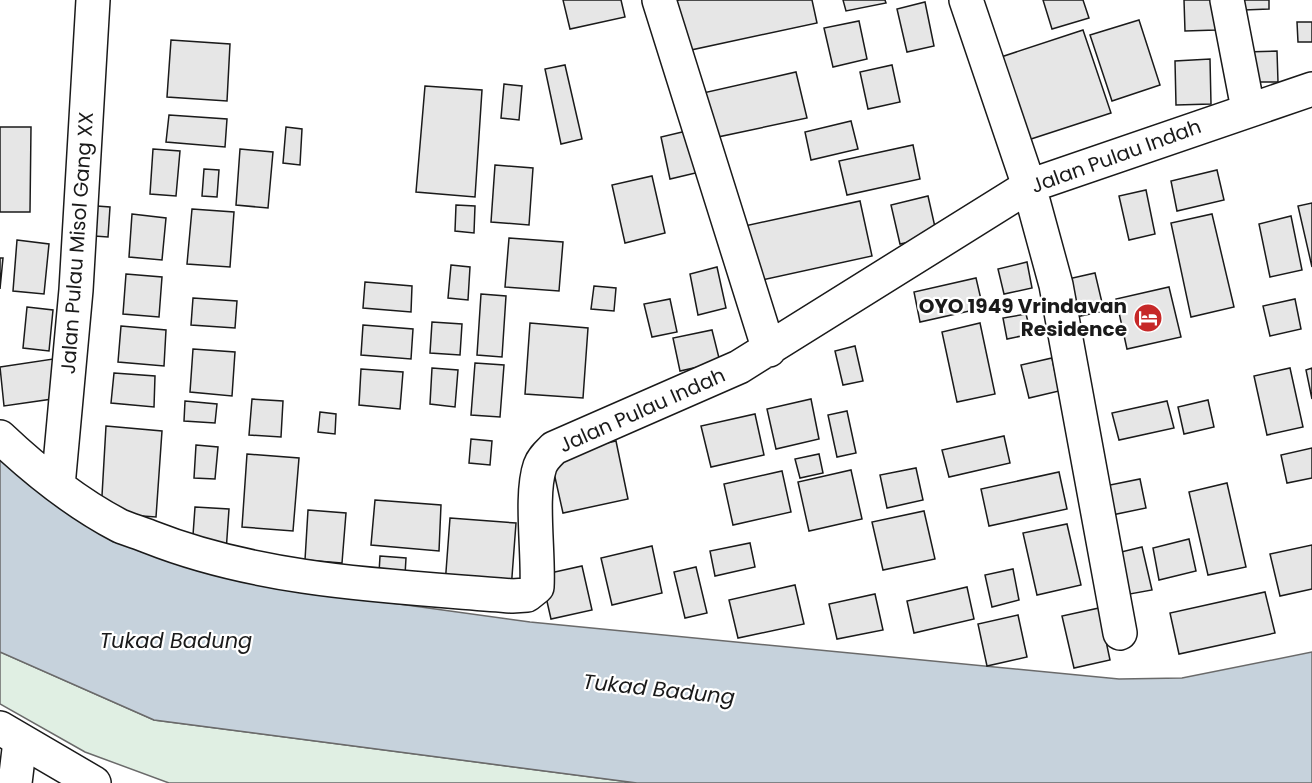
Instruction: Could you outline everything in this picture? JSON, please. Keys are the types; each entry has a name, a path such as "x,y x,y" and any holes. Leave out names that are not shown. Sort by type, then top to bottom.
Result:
{"main road":[{"name":"Jalan Pulau Misol Gang XX","path":"58,486 76,290 93,0"},
{"path":"659,0 770,350"},
{"path":"966,0 1029,186 1056,285 1120,633"},
{"path":"1227,0 1248,110"},
{"name":"Jalan Pulau Indah","path":"0,437 58,486 123,527 178,549 261,570 399,586 527,595 537,587 537,489 540,468 545,456 554,448 703,384 770,350 1029,186 1312,89"},
{"path":"10,735 15,783"},
{"path":"10,735 94,783"}],"green space":[{"path":"0,652 154,720 637,783 169,783 85,752 0,704"}],"water":[{"name":"Tukad Badung","path":"0,458 9,467 105,524 348,597 530,622 1119,679 1182,678 1312,652 1312,783 637,783 154,720 0,652"}],"building":[{"path":"563,0 621,0 625,17 570,29"},
{"path":"679,0 812,0 817,23 677,53 666,3"},
{"path":"843,0 885,0 886,3 846,11"},
{"path":"1043,0 1083,0 1089,18 1052,29"},
{"path":"1184,0 1216,0 1216,30 1185,31"},
{"path":"1244,0 1269,0 1269,9 1244,10"},
{"path":"925,2 934,46 907,52 897,9"},
{"path":"1139,20 1160,85 1112,101 1090,35"},
{"path":"859,21 867,59 833,67 824,28"},
{"path":"1297,22 1312,22 1312,42 1298,42"},
{"path":"1083,30 1111,113 1028,140 1001,57"},
{"path":"171,40 230,44 227,101 167,97"},
{"path":"1277,51 1278,82 1245,82 1244,52"},
{"path":"1210,59 1211,104 1176,105 1175,61"},
{"path":"565,65 582,139 561,144 545,69"},
{"path":"892,65 900,102 868,109 860,72"},
{"path":"796,72 807,118 713,138 703,93"},
{"path":"504,84 522,86 519,120 501,118"},
{"path":"425,86 482,90 475,197 416,192"},
{"path":"169,115 227,119 225,147 166,142"},
{"path":"851,121 858,149 811,160 805,132"},
{"path":"0,127 31,127 30,212 0,212"},
{"path":"286,127 302,129 300,165 283,163"},
{"path":"695,129 704,171 670,179 661,137"},
{"path":"913,145 920,179 847,195 839,161"},
{"path":"153,149 180,151 176,196 150,194"},
{"path":"240,149 273,152 268,208 236,205"},
{"path":"495,165 533,168 529,225 491,222"},
{"path":"204,169 219,170 217,197 202,196"},
{"path":"1217,170 1224,200 1177,211 1171,181"},
{"path":"652,176 665,233 625,243 612,185"},
{"path":"1146,190 1155,234 1129,240 1119,196"},
{"path":"928,196 937,236 900,244 891,205"},
{"path":"860,201 872,256 753,282 740,227"},
{"path":"1312,203 1312,267 1298,206"},
{"path":"83,205 110,207 108,237 80,235"},
{"path":"456,205 475,206 474,233 455,231"},
{"path":"192,209 234,212 230,267 187,264"},
{"path":"132,214 166,218 162,260 129,257"},
{"path":"1212,214 1234,307 1191,317 1171,223"},
{"path":"1291,216 1302,270 1270,277 1259,224"},
{"path":"509,238 563,242 559,291 505,287"},
{"path":"17,240 49,244 44,294 13,291"},
{"path":"0,258 3,258 0,289"},
{"path":"1027,262 1032,288 1004,294 998,269"},
{"path":"451,265 470,267 468,300 448,298"},
{"path":"717,267 726,308 698,315 690,274"},
{"path":"1095,273 1104,311 1076,317 1068,279"},
{"path":"126,274 162,277 159,317 123,314"},
{"path":"976,278 983,308 920,322 914,292"},
{"path":"365,282 412,286 411,312 363,308"},
{"path":"594,286 616,288 614,311 591,309"},
{"name":"OYO 1949 Vrindavan Residence","path":"1169,287 1181,337 1127,349 1116,299"},
{"path":"481,294 506,296 502,357 477,355"},
{"path":"193,298 237,301 235,328 191,325"},
{"path":"670,299 677,332 652,337 644,304"},
{"path":"1295,299 1301,329 1270,336 1263,306"},
{"path":"27,307 53,310 49,351 23,348"},
{"path":"1026,314 1031,334 1007,339 1003,318"},
{"path":"432,322 462,324 460,355 430,353"},
{"path":"530,323 588,328 583,398 525,394"},
{"path":"980,323 995,394 957,402 942,332"},
{"path":"363,325 413,329 411,359 361,355"},
{"path":"121,326 166,330 164,366 118,362"},
{"path":"712,330 720,362 680,371 673,338"},
{"path":"855,346 863,381 843,385 835,351"},
{"path":"193,349 235,352 232,396 190,392"},
{"path":"1052,358 1059,391 1029,398 1021,365"},
{"path":"53,359 59,398 4,406 0,367"},
{"path":"475,363 504,365 500,417 471,415"},
{"path":"432,368 458,370 455,407 430,404"},
{"path":"1290,368 1303,427 1267,435 1254,376"},
{"path":"1312,368 1312,399 1306,370"},
{"path":"361,369 403,372 400,409 359,405"},
{"path":"114,373 155,376 154,407 111,403"},
{"path":"252,399 283,401 281,437 249,435"},
{"path":"811,399 819,439 776,449 767,409"},
{"path":"1208,400 1214,427 1184,434 1178,407"},
{"path":"185,401 217,404 215,423 184,421"},
{"path":"1167,401 1174,428 1119,440 1112,413"},
{"path":"847,411 856,453 837,457 828,415"},
{"path":"320,412 336,414 335,434 318,432"},
{"path":"755,414 764,455 711,467 701,426"},
{"path":"106,426 162,431 156,517 101,513"},
{"path":"1004,436 1010,463 949,477 942,450"},
{"path":"471,439 492,441 490,465 469,463"},
{"path":"616,441 628,499 563,513 550,455"},
{"path":"196,445 218,447 215,479 194,478"},
{"path":"1312,448 1312,478 1287,483 1281,455"},
{"path":"247,454 299,458 293,531 242,527"},
{"path":"819,454 823,473 800,478 795,459"},
{"path":"916,468 923,500 887,508 880,475"},
{"path":"851,470 862,519 809,531 798,482"},
{"path":"782,471 791,512 733,525 724,484"},
{"path":"1059,472 1067,509 989,526 981,489"},
{"path":"1140,479 1146,508 1107,516 1100,487"},
{"path":"1227,483 1246,567 1208,575 1189,492"},
{"path":"375,500 441,505 439,551 371,545"},
{"path":"195,507 229,509 226,552 192,549"},
{"path":"308,510 346,513 342,563 305,560"},
{"path":"924,511 935,559 883,570 872,522"},
{"path":"450,518 516,523 511,590 445,585"},
{"path":"1067,524 1081,585 1037,595 1023,533"},
{"path":"1189,539 1196,571 1159,580 1153,548"},
{"path":"750,543 755,567 715,576 710,551"},
{"path":"1312,545 1312,589 1280,596 1270,554"},
{"path":"652,546 662,593 612,605 601,558"},
{"path":"1142,547 1152,590 1130,594 1121,552"},
{"path":"380,556 406,558 405,575 379,573"},
{"path":"582,566 592,610 551,619 541,575"},
{"path":"696,567 707,613 685,618 674,572"},
{"path":"1013,569 1019,600 992,607 985,575"},
{"path":"795,585 804,624 738,638 729,600"},
{"path":"967,587 974,619 914,633 907,601"},
{"path":"1265,592 1275,633 1179,654 1170,613"},
{"path":"875,594 883,630 837,639 829,604"},
{"path":"1099,608 1110,660 1074,668 1062,616"},
{"path":"1018,615 1027,657 987,666 978,624"}],"place":[{"name":"OYO 1949 Vrindavan Residence","path":"1148,318"}]}
